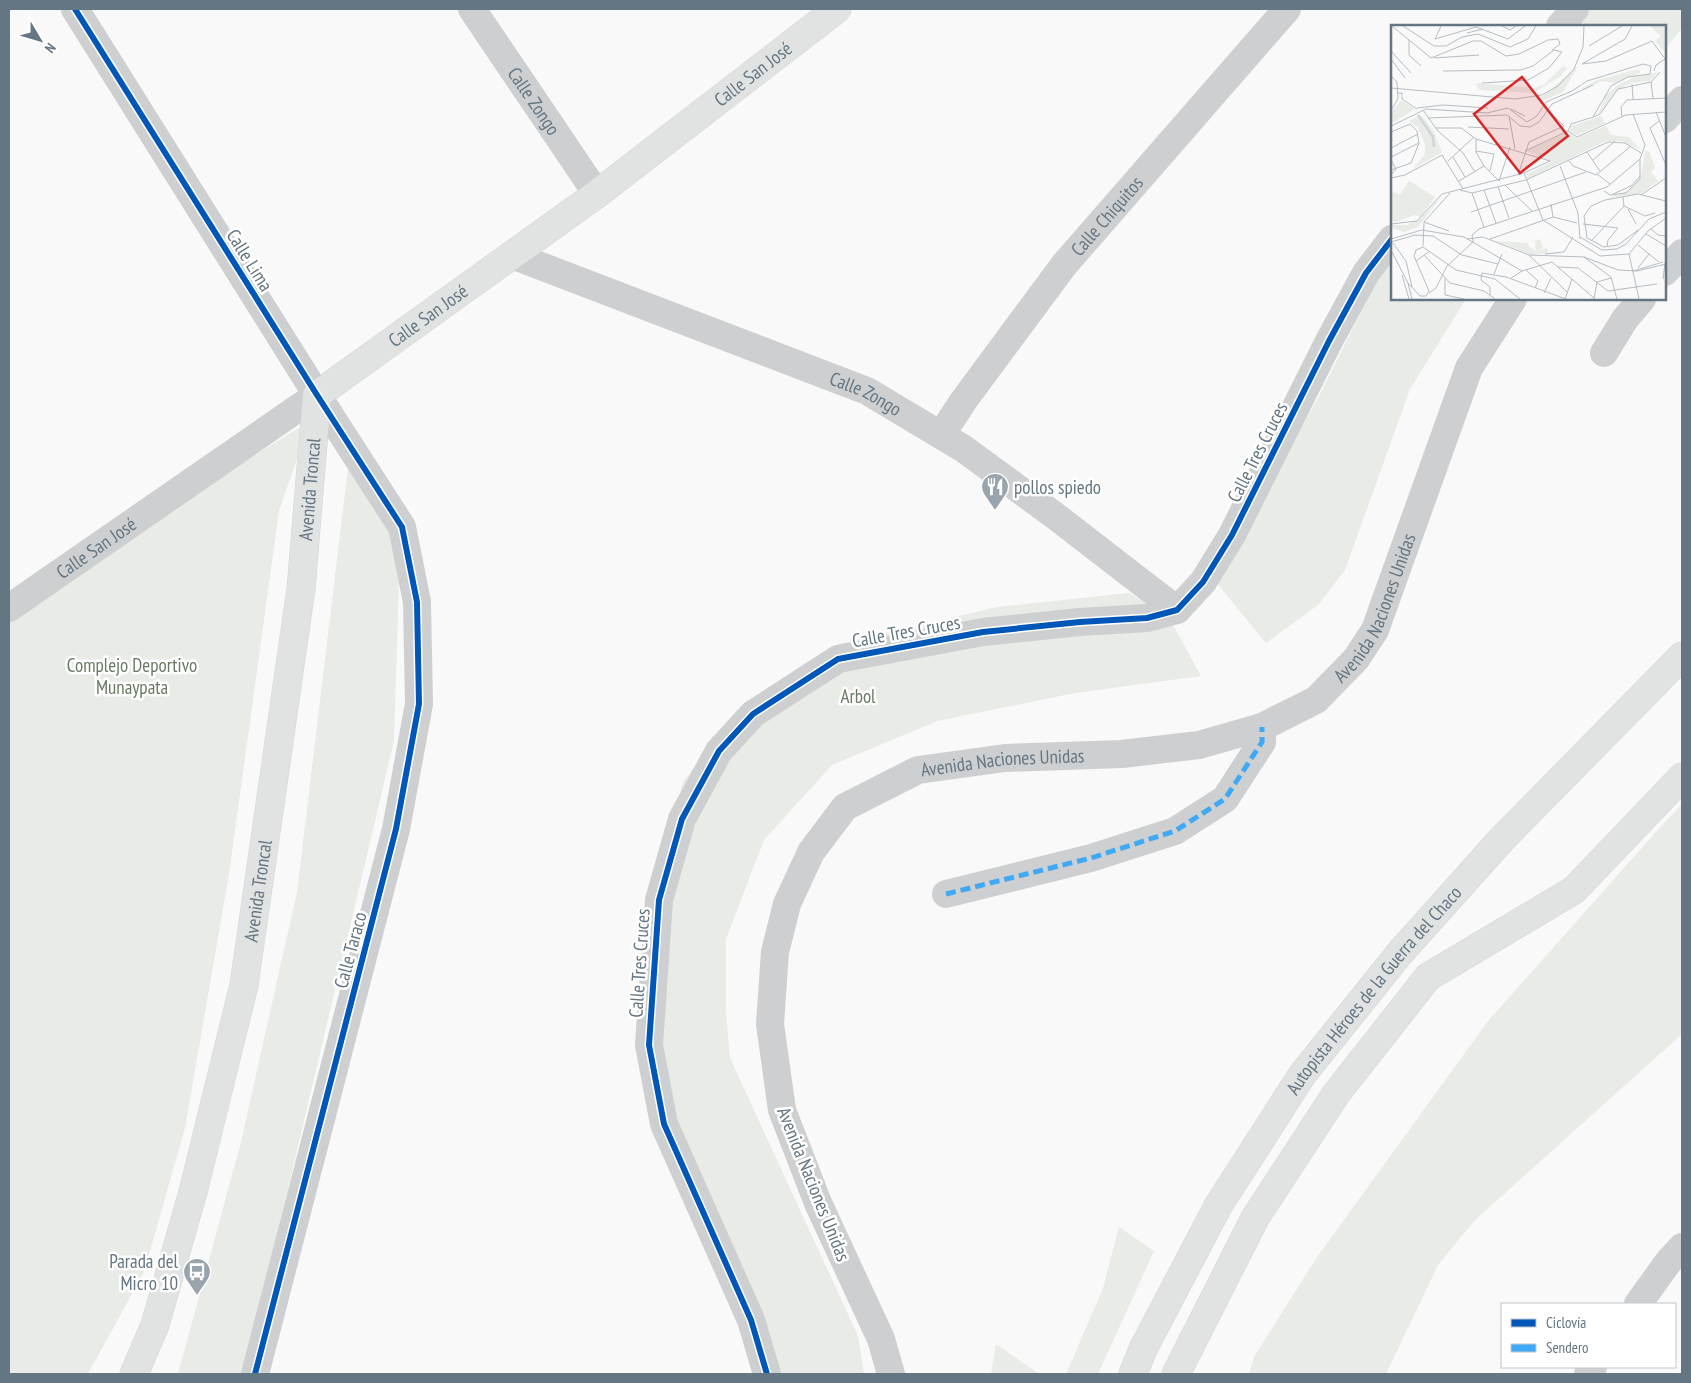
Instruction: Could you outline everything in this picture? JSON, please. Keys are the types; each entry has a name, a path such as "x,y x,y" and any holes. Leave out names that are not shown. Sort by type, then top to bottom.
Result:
{"main road":[{"name":"Calle San José","path":"317,394 597,194 836,9"},
{"name":"Avenida Troncal","path":"134,1374 155,1325 193,1192 244,986 301,589 317,394"},
{"name":"Autopista Héroes de la Guerra del Chaco","path":"1134,1374 1144,1348 1218,1206 1302,1075 1399,954 1502,839 1682,656"},
{"name":"Autopista Héroes de la Guerra del Chaco","path":"1176,1374 1255,1218 1336,1094 1428,977 1574,890 1682,777"}],"street":[{"name":"Calle Lima","path":"75,9 402,527"},
{"name":"Calle Zongo","path":"472,9 597,194"},
{"name":"Calle Chiquitos","path":"941,435 964,400 1064,265 1287,9"},
{"path":"1561,25 1576,9"},
{"path":"1666,118 1682,100"},
{"name":"Calle Tres Cruces","path":"766,1374 751,1320 664,1124 649,1045 659,900 682,819 718,751 753,714 838,658 983,632 1080,622 1148,618 1177,610 1203,582 1232,535 1356,290 1366,273 1391,240"},
{"path":"1666,271 1682,253"},
{"name":"Calle Zongo","path":"512,255 867,391 964,449 1177,610"},
{"name":"Avenida Naciones Unidas","path":"890,1374 880,1339 818,1203 782,1110 770,1024 775,952 787,904 811,852 845,807 918,770 1005,758 1122,754 1199,746 1262,727 1316,700 1356,660 1375,630 1469,368 1512,300"},
{"path":"1604,353 1625,319 1641,300"},
{"name":"Calle San José","path":"9,608 317,394"},
{"name":"Calle Taraco","path":"255,1374 396,830 419,704 417,602 402,527"},
{"path":"946,894 1091,858 1175,831 1225,799 1262,742 1262,727"},
{"path":"1639,1303 1669,1261 1682,1247"}],"green space":[{"path":"1580,9 1682,9 1682,28 1666,48 1666,25 1567,25"},
{"path":"1391,257 1391,300 1465,300 1410,389 1345,570 1318,605 1266,643 1205,569 1259,500 1318,398 1382,270"},
{"name":"Complejo Deportivo Munaypata","path":"310,421 279,511 229,874 185,1128 144,1272 88,1374 9,1374 9,609 50,581"},
{"path":"348,468 400,545 394,741 244,1374 178,1374 241,1142 297,892"},
{"name":"Arbol","path":"1129,593 1169,618 1201,676 1075,693 937,721 832,765 764,840 726,939 726,1013 730,1058 858,1336 864,1374 776,1374 665,1122 651,895 683,782 743,705 839,644 997,607"},
{"path":"1682,804 1682,1034 1475,1220 1438,1265 1386,1374 1249,1374 1254,1357 1315,1260 1488,1021"},
{"path":"1119,1227 1154,1251 1098,1374 1066,1374 1103,1288"},
{"path":"996,1344 1039,1374 991,1374"}],"marked path":[{"path":"946,894 1091,858 1175,831 1225,799 1262,742 1262,727"}],"cycle path":[{"path":"75,9 402,527 417,602 419,704 396,829 255,1374"},
{"path":"767,1374 751,1320 664,1124 649,1045 659,900 682,819 719,751 753,714 838,659 983,632 1080,622 1147,618 1177,610 1203,582 1232,535 1329,341 1366,273 1391,240"}],"place":[{"name":"pollos spiedo","path":"995,511"},
{"name":"Parada del Micro 10","path":"197,1296"}]}
